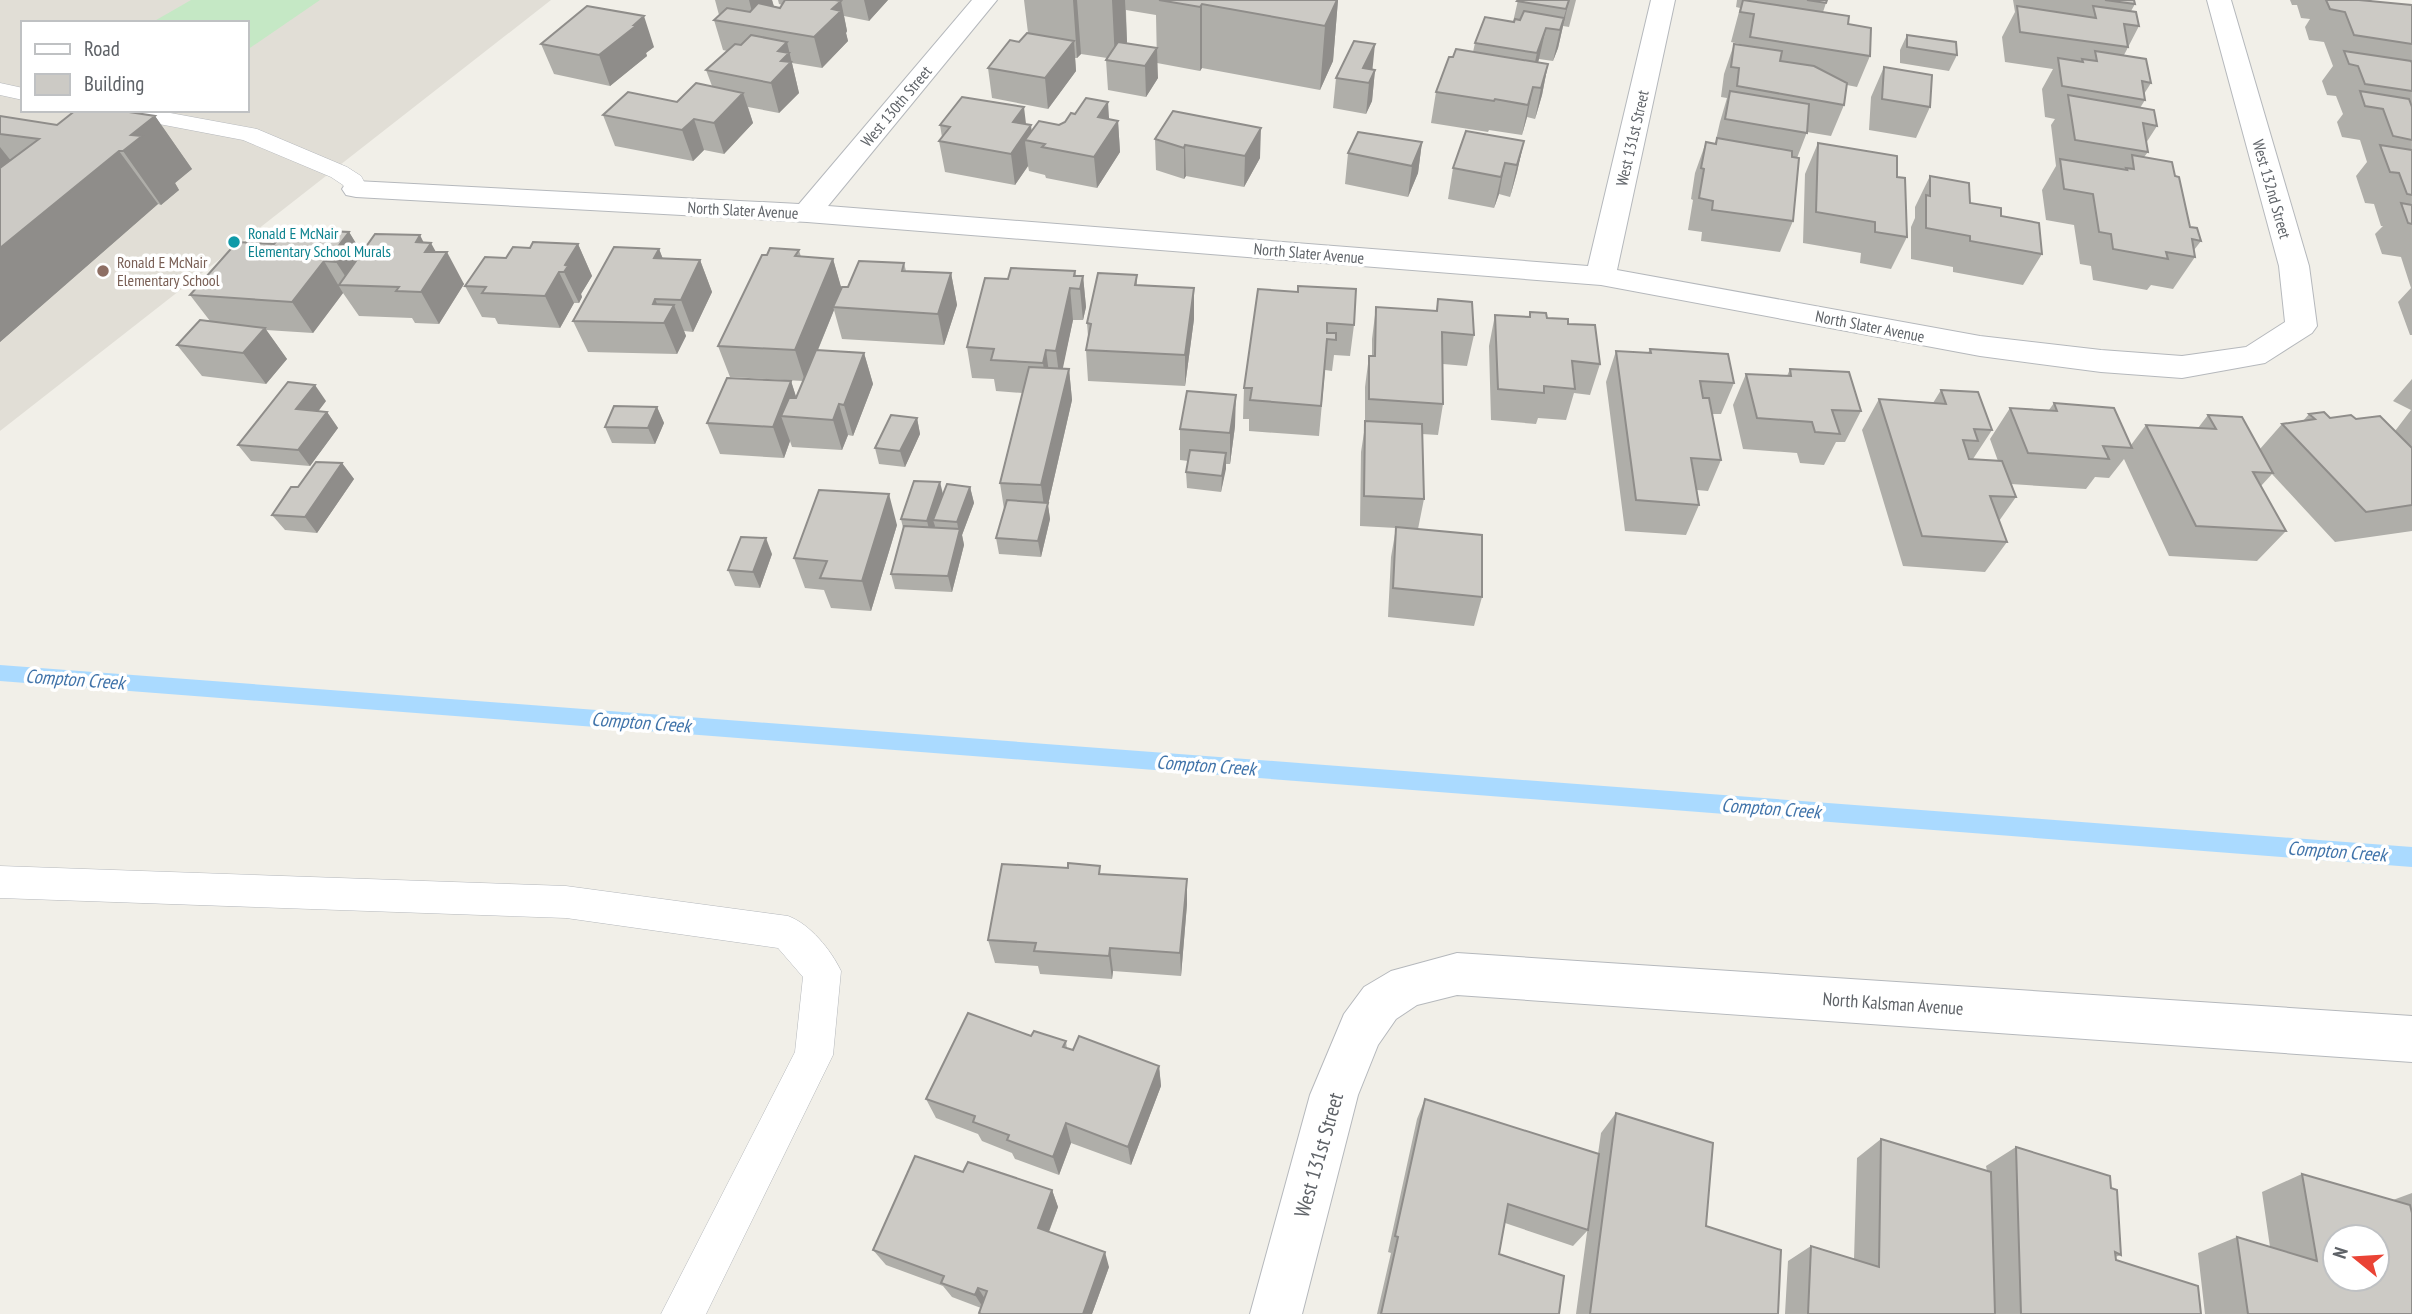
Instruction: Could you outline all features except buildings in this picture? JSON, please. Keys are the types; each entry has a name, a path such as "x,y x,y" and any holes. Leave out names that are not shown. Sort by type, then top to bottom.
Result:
{"street":[{"name":"West 130th Street","path":"807,213 985,0"},
{"name":"West 131st Street","path":"1601,276 1662,0"},
{"name":"West 132nd Street","path":"2219,0 2294,266 2301,326 2254,356"},
{"name":"North Slater Avenue","path":"356,189 807,213 1601,276 1980,346 2088,360 2182,367 2254,356"},
{"name":"North Kalsman Avenue","path":"1380,1003 1407,986 1457,974 2412,1039"},
{"name":"West 131st Street","path":"1276,1314 1334,1095 1361,1030 1380,1003"}],"lane":[{"path":"0,89 21,93"},
{"path":"128,112 249,134 339,172 353,181 356,189"},
{"path":"0,882 566,902 788,933 822,971 814,1055 683,1314"}],"shaded area":[{"name":"Ronald E McNair Elementary School","path":"0,0 551,0 0,431"}],"green space":[{"path":"191,0 320,0 248,49 248,21 154,21"}],"waterway":[{"name":"Compton Creek","path":"0,673 2412,857"}],"place":[{"name":"Ronald E McNair Elementary School Murals","path":"234,242"},
{"name":"Ronald E McNair Elementary School","path":"103,271"}]}
